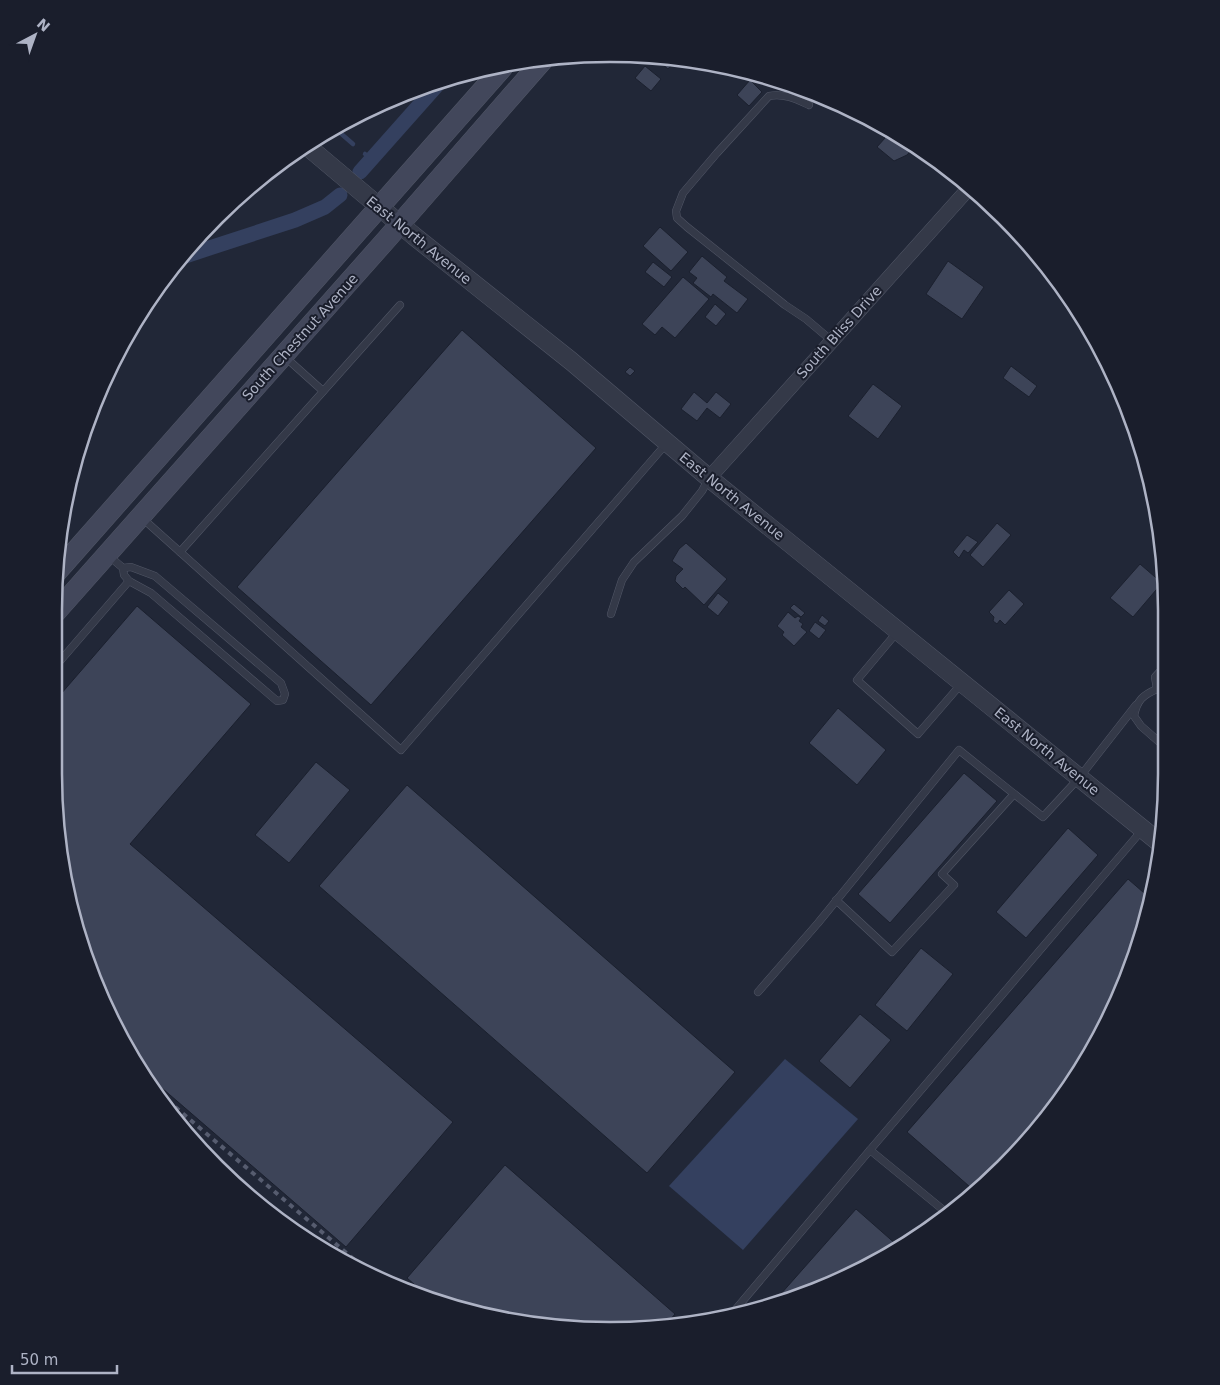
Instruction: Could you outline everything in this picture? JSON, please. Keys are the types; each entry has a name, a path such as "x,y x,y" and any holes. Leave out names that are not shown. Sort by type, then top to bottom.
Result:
{"main road":[{"name":"South Chestnut Avenue","path":"62,605 537,67"},
{"name":"South Chestnut Avenue","path":"65,561 495,75"}],"street":[{"name":"East North Avenue","path":"313,151 399,225 571,361 709,478 1154,837"},
{"name":"South Bliss Drive","path":"709,478 965,193"}],"lane":[{"path":"809,105 788,96 777,94 769,96 683,193 676,211 677,218 687,227 832,341"},
{"path":"180,552 400,305"},
{"path":"283,356 322,392"},
{"path":"140,517 401,750 667,443"},
{"path":"611,614 622,580 634,562 682,516 702,491 709,478"},
{"path":"107,554 123,568 124,575 129,581 151,593 276,701 283,700 285,694 281,683 155,576 131,567 123,568"},
{"path":"62,659 129,581"},
{"path":"898,631 856,680 918,734 962,683"},
{"path":"758,992 959,750 1043,816 1079,778 1146,693 1157,689 1155,677 1158,674"},
{"path":"1136,705 1134,716 1137,721 1158,741"},
{"path":"836,900 892,952 954,885 942,874 1014,794"},
{"path":"737,1307 1143,829"},
{"path":"870,1150 942,1210"}],"water":[{"path":"785,1059 858,1119 743,1250 669,1186"}],"building":[{"path":"645,66 661,79 651,91 635,78"},
{"path":"750,80 762,92 749,106 737,95"},
{"path":"878,133 909,152 894,161 877,147 885,138"},
{"path":"660,227 688,252 671,271 643,246"},
{"path":"702,256 727,277 724,281 748,299 737,313 713,294 711,297 693,283 697,278 689,272"},
{"path":"948,261 984,287 962,319 926,294"},
{"path":"653,262 672,277 664,287 645,272"},
{"path":"683,277 709,299 675,338 662,327 655,335 642,324"},
{"path":"715,304 726,314 716,326 705,317"},
{"path":"462,330 596,448 371,705 237,587"},
{"path":"1011,366 1037,386 1029,397 1003,378"},
{"path":"630,367 635,371 630,376 625,372"},
{"path":"873,384 902,406 878,439 848,416"},
{"path":"694,392 707,403 716,392 731,404 720,418 707,408 697,421 681,409"},
{"path":"997,523 1011,535 983,567 970,555"},
{"path":"967,535 978,542 968,553 964,550 959,558 953,552"},
{"path":"686,543 727,579 704,605 685,587 683,589 675,581 676,576 683,569 672,561 679,549"},
{"path":"1140,564 1156,578 1157,589 1133,617 1110,598"},
{"path":"1009,590 1024,604 1005,625 1000,620 997,624 993,621 994,617 989,612"},
{"path":"718,593 729,602 718,616 707,607"},
{"path":"794,604 805,613 801,617 790,608"},
{"path":"137,606 251,704 130,844 453,1122 346,1247 161,1087 136,1049 119,1017 104,985 92,951 81,917 73,882 64,811 62,693"},
{"path":"788,612 795,618 798,616 801,618 799,621 803,624 801,627 807,632 794,646 782,635 784,632 777,626"},
{"path":"822,615 829,621 825,626 818,621"},
{"path":"815,622 826,630 819,639 809,631"},
{"path":"838,708 886,750 857,785 809,743"},
{"path":"316,762 350,790 289,863 255,835"},
{"path":"964,773 997,801 890,923 858,894"},
{"path":"407,785 735,1072 647,1173 319,886"},
{"path":"1068,828 1098,855 1026,938 996,912"},
{"path":"1128,879 1144,893 1139,917 1116,985 1084,1049 1044,1108 1022,1136 997,1162 971,1187 907,1132"},
{"path":"921,948 953,974 907,1031 875,1005"},
{"path":"860,1014 891,1040 850,1088 819,1061"},
{"path":"505,1165 675,1314 671,1319 646,1321 574,1321 539,1318 468,1304 417,1287 407,1278"},
{"path":"856,1209 894,1243 820,1281 780,1295"}],"waterway":[{"path":"360,172 430,94"},
{"path":"341,133 353,144"},
{"path":"365,154 372,159"},
{"path":"195,253 295,220 325,207 340,195"}],"railway":[{"path":"175,1107 352,1257"}]}
